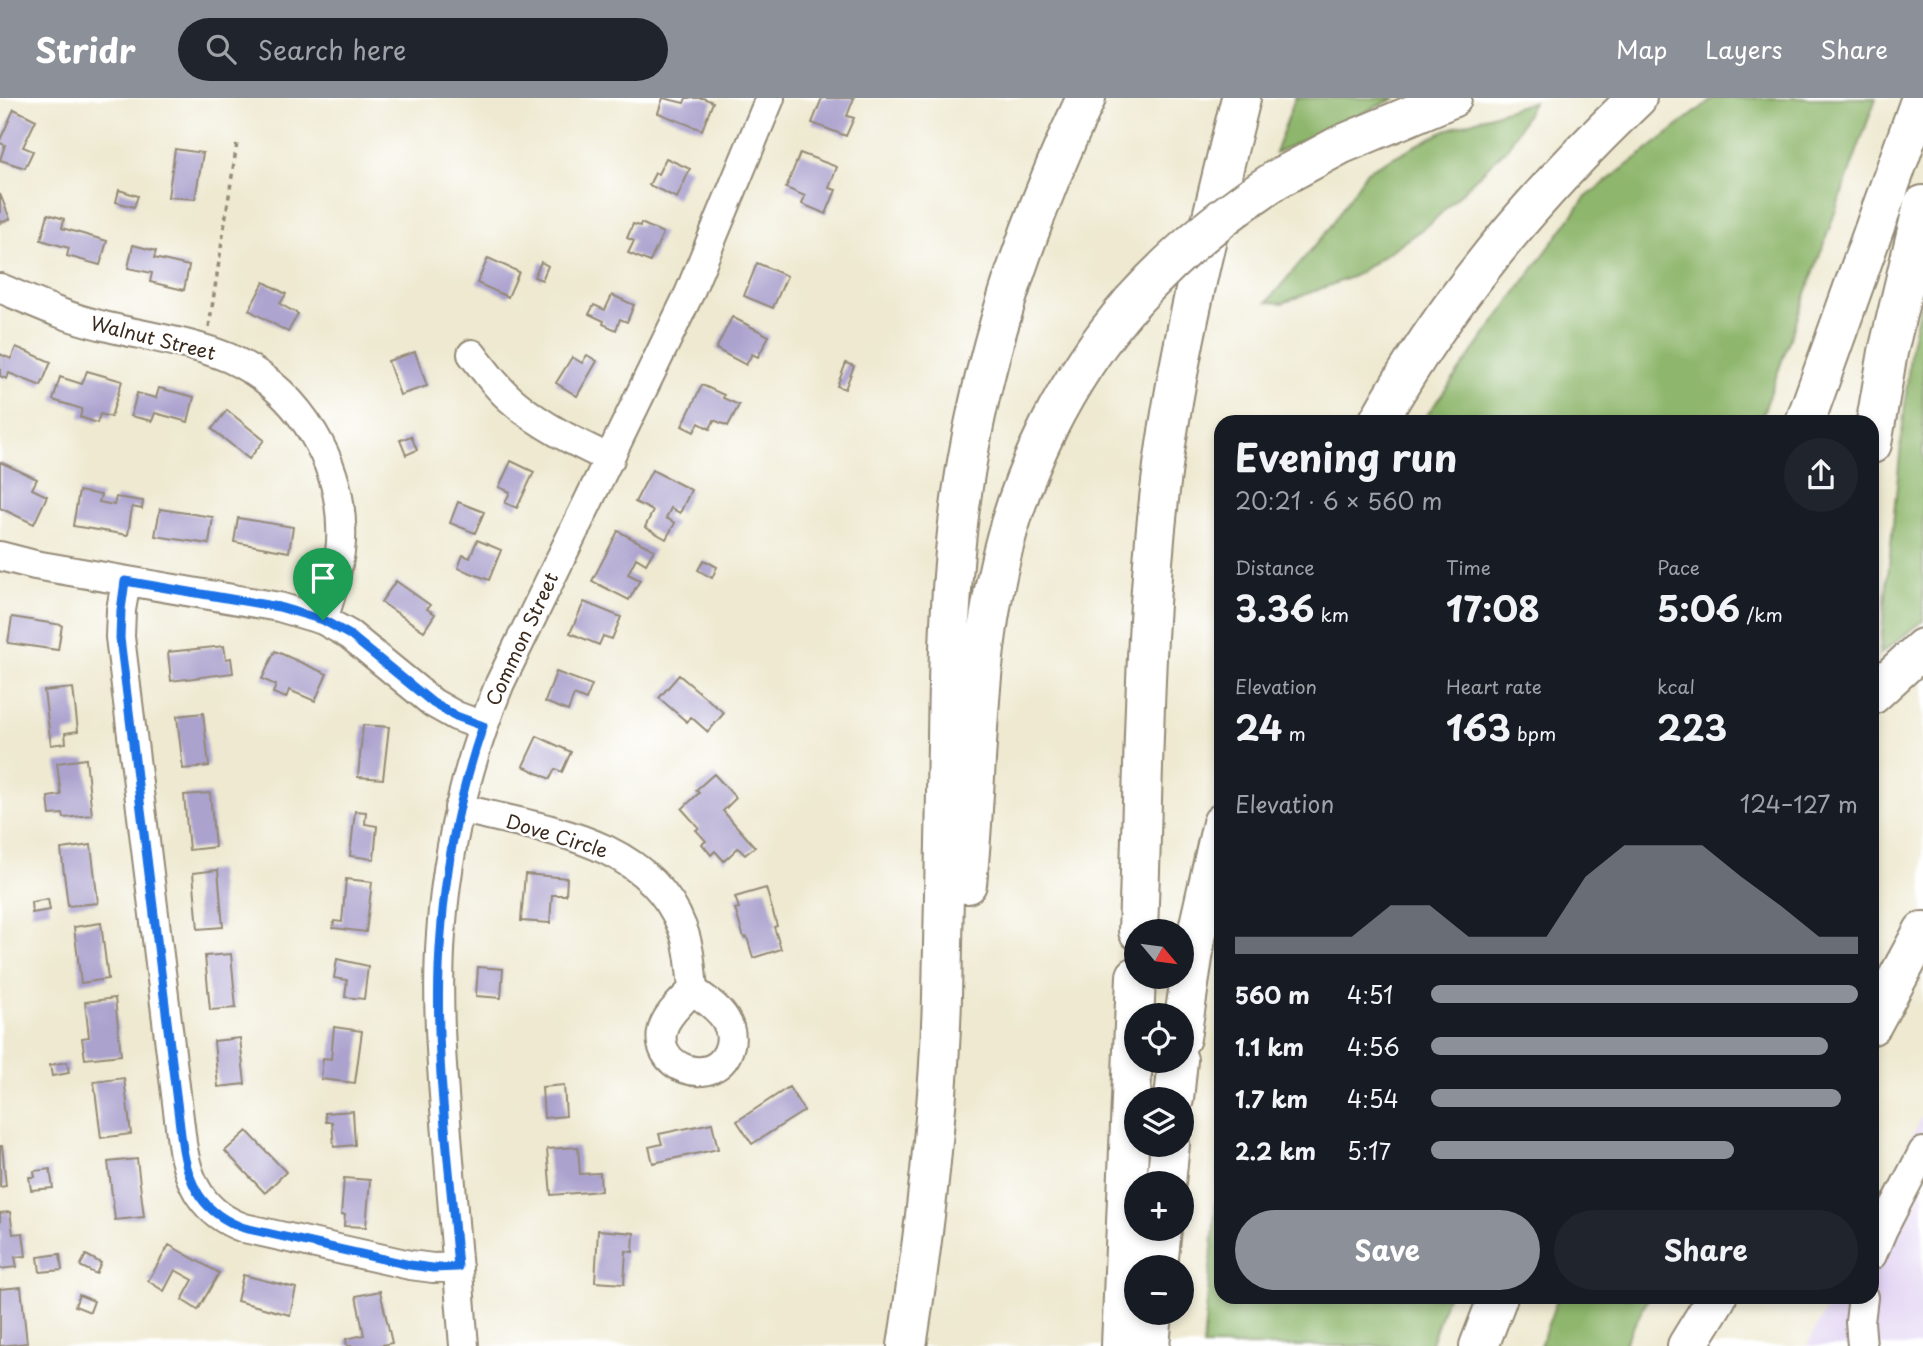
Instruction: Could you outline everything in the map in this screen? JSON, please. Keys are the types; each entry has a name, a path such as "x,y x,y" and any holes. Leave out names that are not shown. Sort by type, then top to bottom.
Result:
{"highway":[{"path":"936,1108 942,997 950,615 962,492 977,414 1009,295 1044,195 1086,98"},
{"path":"1138,919 1150,628 1163,469 1190,312 1241,98"},
{"path":"907,1346 965,901 985,661 998,572 1017,501 1055,415 1092,354 1161,270 1199,235 1276,179 1340,145 1452,98"},
{"path":"1382,415 1428,341 1492,254 1553,182 1637,98"},
{"path":"1808,415 1921,98"},
{"path":"1877,415 1888,352 1923,205"},
{"path":"1879,689 1923,648"},
{"path":"1187,1003 1199,925 1214,858"},
{"path":"1879,1012 1923,931"},
{"path":"1121,1346 1135,989"},
{"path":"1479,1346 1495,1304"},
{"path":"1685,1346 1706,1304"},
{"path":"1685,1346 1712,1304"},
{"path":"1150,1346 1152,1325"}],"street":[{"name":"Common Street","path":"464,1346 439,1000 443,914 459,808 483,726 509,663 701,269 770,98"},
{"name":"Walnut Street","path":"0,288 83,321 203,349 240,364 276,387 304,419 326,459 335,488 341,530 336,574 323,620"},
{"path":"472,354 516,404 561,434 610,459"},
{"path":"0,556 36,565 279,607 323,620 350,635 433,703 456,716 483,726"},
{"path":"125,581 120,638 182,1143 188,1174 194,1187 209,1209 244,1228 410,1265 458,1267"},
{"name":"Dove Circle","path":"459,808 597,844 636,867 659,889 682,927 693,990"},
{"path":"1879,1238 1923,1152"},
{"path":"1862,1304 1862,1346"}],"path":[{"path":"203,349 209,327 237,144"}],"shaded area":[{"path":"1923,1113 1923,1346 1807,1346 1828,1304 1879,1304 1879,1203"}],"green space":[{"path":"1295,98 1396,98 1275,153"},
{"path":"1714,98 1876,98 1763,415 1427,415 1585,198"},
{"path":"1534,101 1509,146 1431,223 1354,276 1283,303 1267,302 1328,230 1367,171 1446,130"},
{"path":"1923,292 1923,621 1880,654 1911,345"},
{"path":"1214,1226 1214,1304 1445,1304 1430,1346 1203,1346"},
{"path":"1555,1304 1645,1304 1623,1346 1540,1346"}],"building":[{"path":"663,98 684,103 686,98 703,98 713,102 702,130 658,113"},
{"path":"822,98 854,98 847,116 854,118 846,136 812,123"},
{"path":"14,109 36,120 23,147 33,151 25,168 0,160 5,145 0,143 0,140"},
{"path":"175,149 203,153 195,199 168,197"},
{"path":"800,153 837,167 829,188 836,190 826,214 802,204 805,196 786,188"},
{"path":"666,158 690,169 677,198 649,185"},
{"path":"119,190 138,196 134,207 116,202"},
{"path":"0,194 10,219 0,223"},
{"path":"48,214 64,219 62,228 107,241 100,265 67,256 69,248 41,240"},
{"path":"641,223 663,233 650,262 628,253 634,241 627,238 633,224 640,226"},
{"path":"133,245 156,251 154,258 189,266 184,290 150,282 152,273 128,268"},
{"path":"488,258 519,272 508,297 477,283"},
{"path":"541,262 548,266 542,280 534,277"},
{"path":"757,263 787,276 773,308 744,296"},
{"path":"264,282 286,294 280,304 298,314 288,332 249,310"},
{"path":"612,295 634,305 627,322 620,319 616,330 589,314 594,305 605,310"},
{"path":"732,317 769,336 758,357 752,354 746,365 716,349"},
{"path":"16,347 51,362 41,386 9,373 7,379 0,376 0,354 11,359"},
{"path":"415,352 427,386 400,395 388,361"},
{"path":"587,355 597,361 577,396 556,383 572,357 582,363"},
{"path":"846,363 854,366 845,389 837,386"},
{"path":"87,371 122,381 111,417 100,414 97,423 80,417 82,409 53,400 60,377 82,384"},
{"path":"702,385 739,405 728,426 714,420 710,429 699,423 694,432 682,426"},
{"path":"159,388 194,397 188,422 155,413 152,421 131,416 137,393 156,398"},
{"path":"227,410 264,440 249,459 212,429"},
{"path":"411,436 417,450 406,455 400,440"},
{"path":"511,461 534,472 517,508 505,503 510,492 499,487"},
{"path":"0,462 37,479 32,489 47,496 34,524 0,508"},
{"path":"652,470 691,490 680,513 671,508 666,518 675,523 666,539 645,527 653,511 635,502"},
{"path":"79,491 101,495 99,502 114,505 116,497 143,501 142,509 132,507 128,535 73,526"},
{"path":"458,502 484,512 475,533 450,523"},
{"path":"160,509 213,517 209,544 155,536"},
{"path":"238,518 293,527 289,552 234,542"},
{"path":"618,531 654,550 646,564 636,558 628,574 640,580 629,600 592,581"},
{"path":"477,540 501,550 489,580 458,568 463,555 470,558"},
{"path":"704,560 717,567 712,578 698,570"},
{"path":"396,581 430,605 427,609 435,614 424,631 381,602"},
{"path":"584,602 621,617 612,639 603,636 599,645 570,633"},
{"path":"12,617 62,625 58,650 8,643"},
{"path":"224,646 226,659 231,658 233,673 171,681 168,652"},
{"path":"275,651 327,674 315,701 289,690 286,698 273,693 276,685 262,679"},
{"path":"556,672 592,685 586,700 574,695 568,711 545,702"},
{"path":"679,675 724,713 708,732 691,717 687,722 659,698"},
{"path":"73,688 78,731 65,733 66,743 51,745 44,691"},
{"path":"203,713 209,766 183,769 177,716"},
{"path":"363,725 389,727 383,779 358,777"},
{"path":"537,736 571,752 562,772 555,769 550,779 523,766"},
{"path":"86,759 92,815 64,818 63,814 50,815 48,797 61,795 57,763"},
{"path":"714,774 736,798 723,811 755,847 745,855 738,848 724,861 715,851 711,855 702,844 706,841 696,830 699,828 682,809 699,793 696,790"},
{"path":"210,793 215,847 189,850 184,795"},
{"path":"355,811 366,812 365,824 377,826 374,859 350,856"},
{"path":"91,845 98,903 68,906 61,849"},
{"path":"218,870 223,927 198,929 193,873"},
{"path":"525,874 567,878 566,895 552,895 550,923 521,921"},
{"path":"346,879 372,882 366,932 333,928 334,921 342,922"},
{"path":"766,888 781,949 753,958 735,909 739,908 735,897"},
{"path":"48,899 50,910 32,913 31,902"},
{"path":"101,923 108,979 81,983 74,927"},
{"path":"231,954 236,1008 210,1010 205,956"},
{"path":"337,959 368,966 364,999 345,997 347,980 334,978"},
{"path":"478,967 503,969 501,998 476,996"},
{"path":"115,998 121,1055 85,1059 82,1038 89,1037 85,1002"},
{"path":"334,1027 362,1031 355,1083 321,1079 323,1058 331,1059"},
{"path":"240,1038 245,1084 218,1087 214,1041"},
{"path":"67,1062 69,1073 52,1076 50,1065"},
{"path":"124,1078 131,1134 101,1138 94,1082"},
{"path":"564,1085 566,1116 544,1118 542,1087"},
{"path":"789,1087 804,1111 752,1144 737,1121"},
{"path":"353,1111 355,1145 334,1147 332,1122 326,1122 325,1113"},
{"path":"712,1123 718,1149 653,1163 649,1147 662,1144 659,1134"},
{"path":"247,1131 286,1172 265,1193 225,1151"},
{"path":"0,1146 6,1186 0,1187"},
{"path":"578,1147 580,1174 600,1173 601,1191 551,1195 547,1149"},
{"path":"137,1159 144,1217 115,1220 108,1162"},
{"path":"50,1169 53,1188 31,1190 29,1177 35,1177 34,1171"},
{"path":"344,1178 370,1180 366,1227 344,1226 345,1215 341,1215"},
{"path":"10,1212 13,1234 23,1233 26,1256 15,1257 17,1267 0,1269 0,1213"},
{"path":"598,1230 634,1233 633,1252 626,1251 624,1284 595,1282"},
{"path":"169,1245 219,1273 198,1310 182,1300 193,1280 175,1270 164,1291 148,1281"},
{"path":"60,1254 62,1270 40,1272 38,1257"},
{"path":"86,1255 101,1263 96,1274 80,1266"},
{"path":"243,1275 296,1288 290,1315 237,1301"},
{"path":"21,1287 27,1343 0,1346 0,1289"},
{"path":"380,1291 392,1343 347,1346 346,1339 364,1335 356,1296"},
{"path":"79,1295 94,1301 90,1312 75,1306"}],"route":[{"path":"125,581 279,607 323,620 350,635 433,703 456,716 483,726 459,808 440,936 440,1042 458,1267 410,1265 231,1223 209,1209 201,1199 188,1174 184,1158 120,638 125,581"}]}
